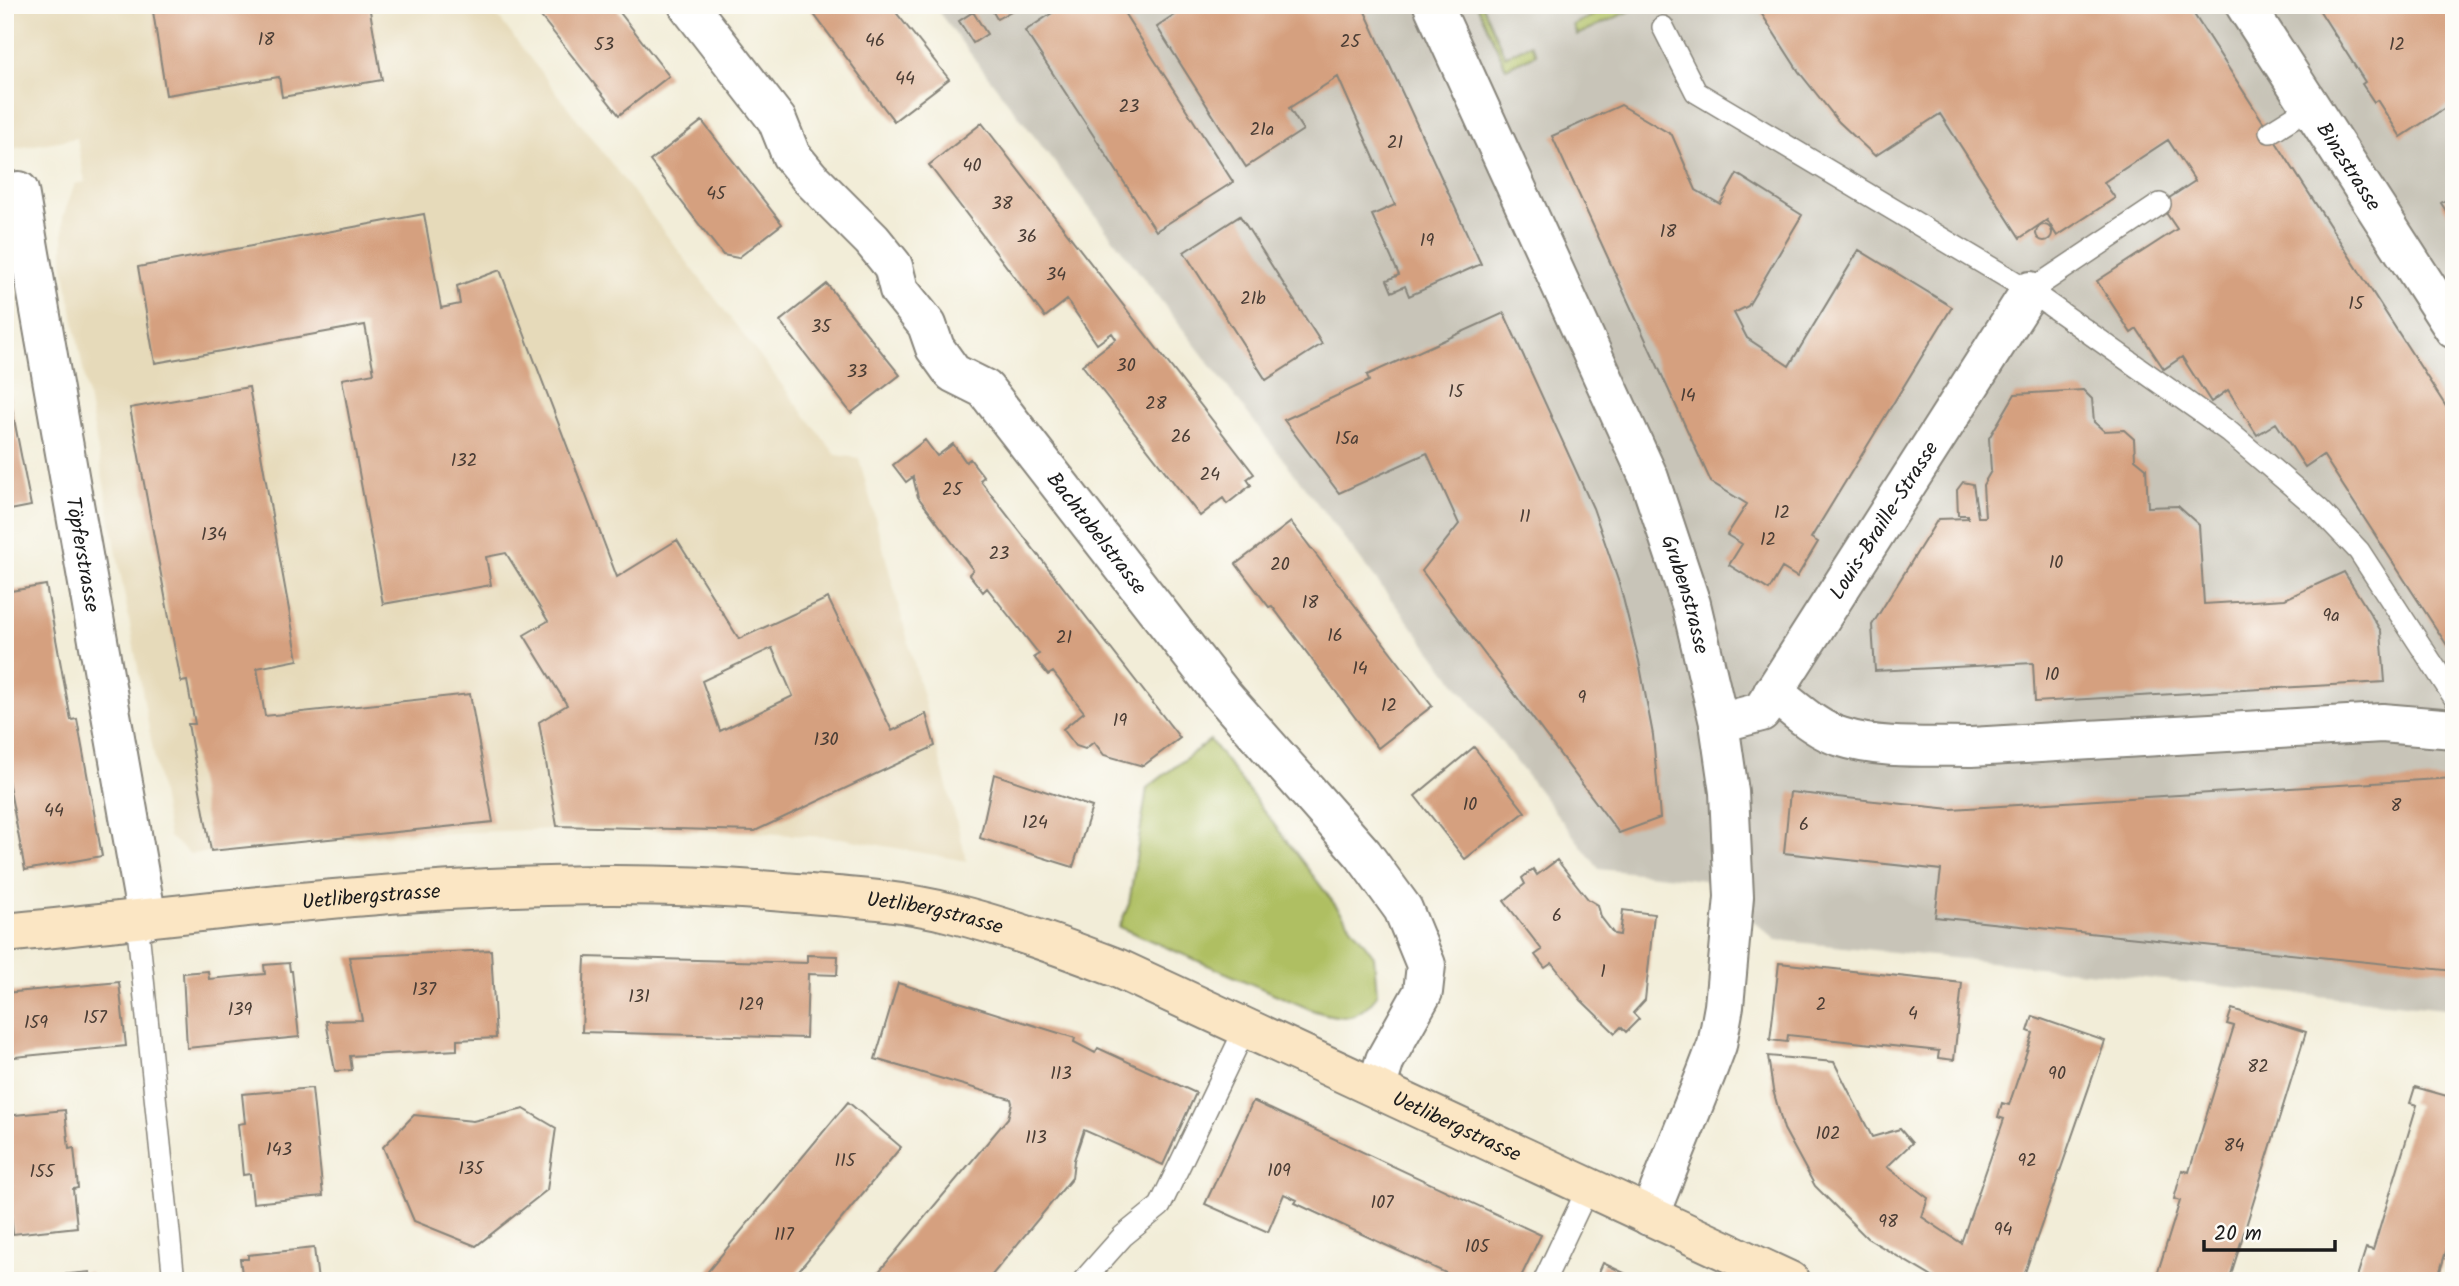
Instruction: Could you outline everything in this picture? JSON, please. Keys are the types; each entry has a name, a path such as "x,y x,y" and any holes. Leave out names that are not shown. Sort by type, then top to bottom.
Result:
{"main road":[{"name":"Uetlibergstrasse","path":"5,933 407,891 630,883 852,898 949,912 1046,941 1117,968 1245,1029 1377,1086 1588,1188 1790,1281"}],"street":[{"name":"Bachtobelstrasse","path":"688,5 777,120 791,155 810,178 872,240 893,266 899,290 927,325 935,348 953,373 985,389 1222,694 1363,854 1403,909 1426,965 1423,992 1385,1060 1377,1086"},
{"name":"Grubenstrasse","path":"1433,5 1649,478 1691,604 1719,723 1729,792 1734,897 1724,1006 1713,1055 1649,1216"},
{"name":"Binzstrasse","path":"2245,5 2308,108 2454,330"},
{"name":"Töpferstrasse","path":"19,191 142,919"},
{"name":"Louis-Braille-Strasse","path":"1719,723 1761,712 2030,292"},
{"path":"1773,692 1822,728 1840,737 1911,746 1971,747 2382,723 2454,729"}],"lane":[{"path":"1663,27 1696,92 2030,292 2228,431 2319,509 2359,551 2454,698"},
{"path":"2270,132 2308,108"},
{"path":"2030,292 2160,204"},
{"path":"142,919 174,1281"},
{"path":"1083,1281 1123,1236 1160,1206 1245,1029"},
{"path":"1544,1281 1588,1188"}],"shaded area":[{"path":"5,5 489,5 836,455 859,458 967,861 841,838 763,833 556,829 397,835 190,854 169,837 63,261 63,217 75,184 85,182 77,138 5,150"},
{"path":"933,5 2454,5 2454,1010 1776,940 1704,880 1599,869"}],"green space":[{"path":"1477,5 1482,5 1505,56 1531,44 1536,54 1506,68"},
{"path":"1595,5 1600,5 1603,11 1617,5 1631,5 1632,10 1577,35 1573,25 1598,13"},
{"path":"1210,740 1374,956 1377,995 1356,1014 1340,1017 1312,1010 1119,927 1129,904 1147,788"}],"building":[{"path":"152,5 269,5 269,8 369,5 382,80 282,97 279,77 166,95"},
{"path":"548,5 614,5 669,76 619,115 538,13"},
{"path":"807,5 890,5 949,79 894,121"},
{"path":"989,5 1010,5 1013,10 997,19"},
{"path":"1064,5 1119,5 1233,182 1156,231 1025,31"},
{"path":"1169,5 1362,5 1481,264 1409,296 1405,286 1392,292 1387,280 1399,275 1372,215 1395,205 1338,77 1289,108 1303,130 1246,167 1157,27 1175,15"},
{"path":"1756,5 2188,5 2454,419 2454,656 2323,455 2305,467 2276,423 2257,435 2228,390 2211,402 2182,357 2164,369 2137,329 2131,333 2097,281 2177,229 2160,204 2195,181 2168,140 2104,182 2115,198 2057,236 2047,220 2020,238 1940,114 1875,156 1839,122 1799,72"},
{"path":"2316,5 2454,5 2454,102 2401,137 2377,100 2374,102 2362,84 2365,82"},
{"path":"973,12 987,34 973,43 959,21"},
{"path":"1621,105 1672,135 1696,190 1720,204 1737,174 1802,215 1748,306 1734,313 1747,338 1789,366 1859,250 1952,307 1811,538 1818,542 1797,577 1782,568 1769,590 1729,565 1742,544 1727,535 1747,504 1711,482 1552,136"},
{"path":"702,121 782,224 738,258 723,255 650,161"},
{"path":"982,123 1254,474 1247,479 1251,485 1227,504 1223,498 1200,516 1082,365 1116,339 1112,333 1097,344 1067,300 1045,317 929,165"},
{"path":"2454,195 2454,223 2441,203"},
{"path":"424,214 441,308 460,304 457,286 500,270 617,577 677,540 739,639 828,598 892,731 926,714 935,746 755,831 557,826 539,722 567,705 524,635 548,621 506,553 486,557 491,585 383,604 342,379 374,373 365,325 155,363 138,267","holes":["772,648 793,696 720,731 702,681"]},
{"path":"1240,216 1322,344 1266,380 1184,252"},
{"path":"2041,225 2047,225 2052,233 2050,239 2041,241 2036,236 2036,230"},
{"path":"827,284 900,375 851,413 780,321"},
{"path":"1504,313 1593,508 1620,586 1639,661 1653,735 1660,818 1619,833 1422,571 1459,524 1427,453 1339,493 1284,420 1369,381 1367,375"},
{"path":"5,373 31,506 5,511"},
{"path":"249,387 298,660 257,668 265,716 470,694 493,822 211,851 188,724 195,724 187,681 181,682 130,408"},
{"path":"2083,390 2092,399 2094,422 2104,431 2124,430 2134,439 2135,459 2146,468 2148,507 2178,506 2199,525 2204,604 2285,599 2344,572 2381,631 2385,682 2035,702 2033,663 1875,671 1872,625 1938,519 1968,518 1968,515 1958,515 1957,490 1963,482 1973,484 1978,517 1985,517 1983,485 1991,471 1989,438 2015,394"},
{"path":"925,440 937,456 953,444 966,462 970,459 984,477 980,480 1180,738 1143,766 1104,755 1094,742 1085,749 1076,746 1063,729 1084,712 1053,672 1048,675 1034,657 1039,654 987,588 983,592 969,574 973,570 918,497 913,477 906,482 893,465"},
{"path":"1291,522 1432,706 1378,748 1272,606 1269,607 1236,564"},
{"path":"46,585 71,720 77,719 102,856 25,870 5,764 5,592"},
{"path":"1474,747 1525,812 1465,859 1415,796"},
{"path":"994,774 1092,807 1073,867 980,838"},
{"path":"2454,778 2454,971 1935,917 1941,870 1784,853 1790,792 1951,809"},
{"path":"1557,860 1588,899 1598,905 1601,917 1614,934 1620,935 1623,910 1654,914 1645,1000 1633,1013 1639,1019 1626,1032 1621,1027 1615,1033 1581,1000 1552,963 1545,968 1535,955 1542,950 1504,901 1525,884 1522,878 1533,869 1537,875"},
{"path":"491,950 496,1038 457,1040 457,1050 350,1056 352,1070 335,1071 326,1021 362,1020 349,957"},
{"path":"807,955 838,956 837,975 808,974 806,1038 582,1032 585,957 807,963"},
{"path":"289,963 299,1037 187,1048 183,973 208,971 209,979 265,974 264,965"},
{"path":"1779,963 1962,983 1954,1060 1938,1058 1939,1051 1788,1035 1787,1042 1770,1040"},
{"path":"119,982 126,1046 5,1058 5,993"},
{"path":"898,983 1075,1038 1074,1042 1095,1053 1098,1048 1196,1093 1163,1165 1084,1130 1074,1160 1072,1178 987,1281 871,1281 1008,1118 1012,1103 1011,1099 875,1059"},
{"path":"2232,1009 2306,1032 2229,1281 2155,1281 2180,1201 2174,1199 2182,1170 2189,1172 2234,1026 2227,1024"},
{"path":"2033,1016 2105,1041 2022,1281 1939,1281 1867,1238 1815,1186 1784,1129 1773,1090 1768,1056 1834,1062 1872,1137 1900,1129 1912,1143 1887,1167 1928,1198 1922,1217 1961,1243 2004,1119 1998,1117 2002,1103 2009,1105 2033,1033 2028,1031"},
{"path":"2415,1087 2454,1098 2454,1225 2437,1281 2363,1281 2357,1277 2366,1248 2373,1250 2417,1105 2410,1103"},
{"path":"312,1088 323,1196 253,1203 250,1174 243,1175 238,1124 245,1123 242,1094"},
{"path":"1253,1101 1541,1235 1519,1281 1463,1281 1295,1203 1297,1200 1284,1194 1268,1232 1205,1204"},
{"path":"848,1102 901,1147 839,1222 790,1281 700,1281"},
{"path":"524,1109 556,1128 547,1190 476,1246 414,1221 383,1147 414,1115 473,1121"},
{"path":"65,1110 69,1149 74,1148 78,1188 73,1189 77,1227 13,1234 5,1153 5,1116"},
{"path":"314,1248 318,1281 243,1281 240,1259 248,1259 248,1255"},
{"path":"1603,1263 1641,1281 1595,1281"},
{"path":"90,1272 91,1281 15,1279"}]}
